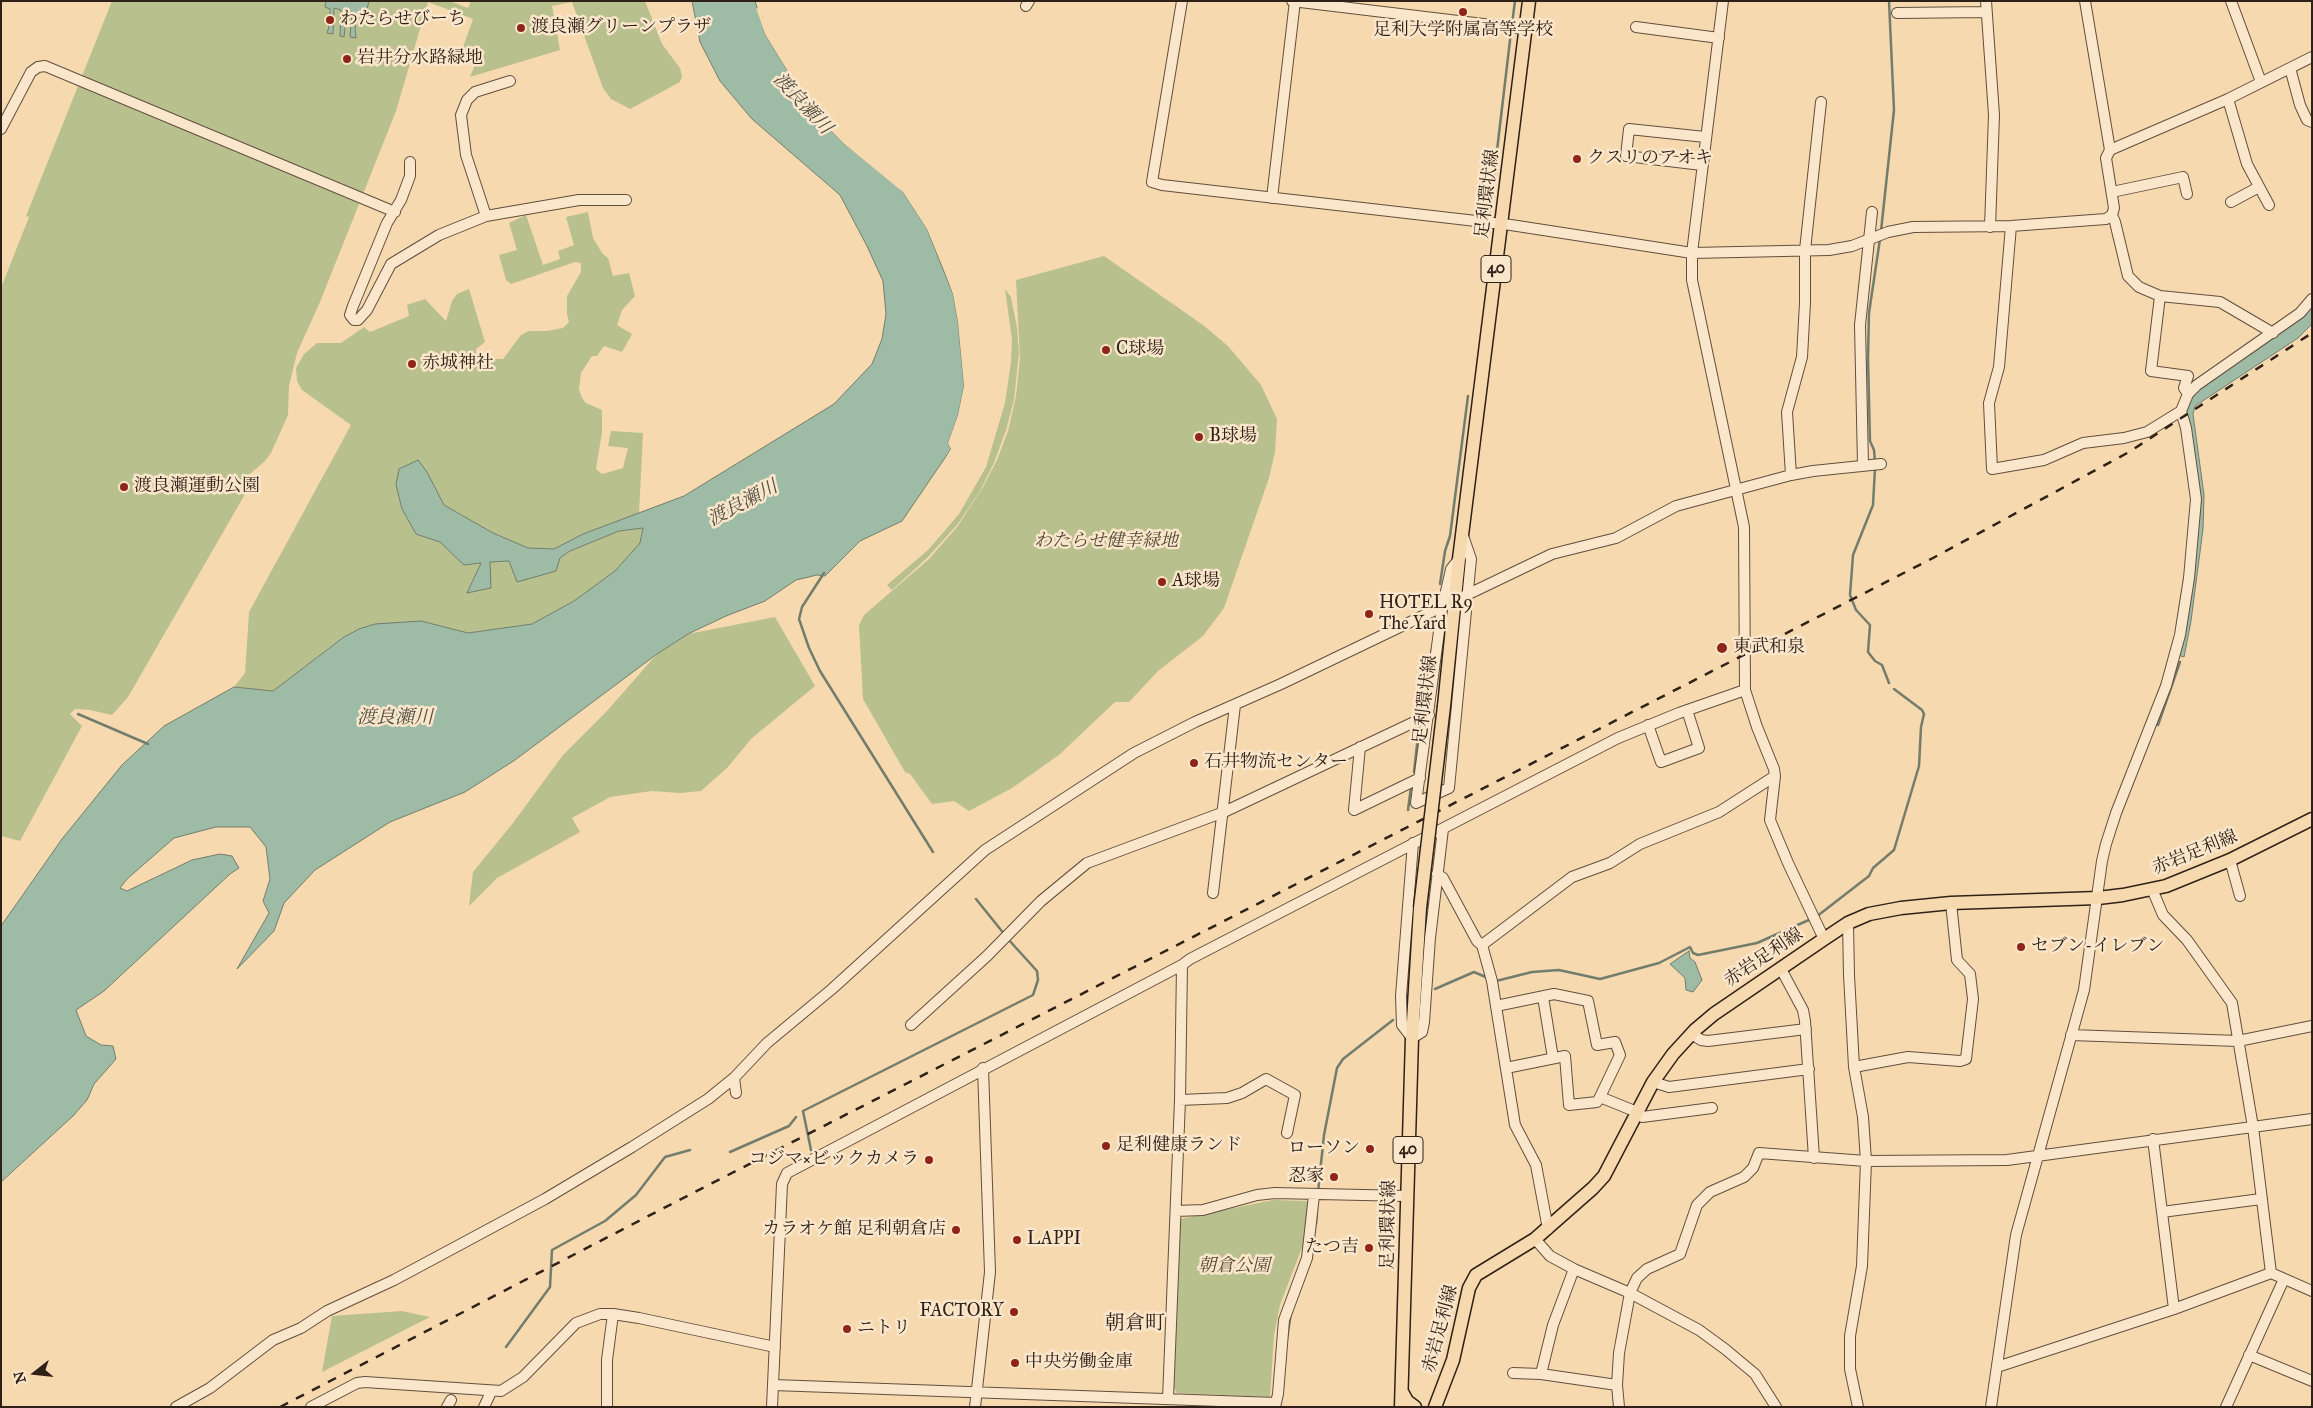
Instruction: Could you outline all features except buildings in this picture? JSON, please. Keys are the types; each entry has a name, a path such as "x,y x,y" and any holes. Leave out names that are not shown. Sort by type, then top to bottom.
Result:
{"main road":[{"name":"足利環状線","path":"1401,1407 1412,1038 1420,908 1459,559 1529,1"},
{"name":"赤岩足利線","path":"1433,1405 1453,1360 1472,1281 1483,1270 1535,1240 1586,1195 1604,1176 1653,1082 1692,1034 1714,1014 1848,923 1869,914 1951,902 2098,898 2152,889 2185,880 2312,819"},
{"path":"1402,1392 1407,1401 1415,1407"}],"street":[{"path":"1182,1 1152,182 1162,185 1511,225 1692,252 1840,249 1886,233 1913,227 1990,227 2089,222 2106,219 2112,215"},
{"path":"1272,198 1294,1 1525,30"},
{"path":"1723,1 1692,252 1692,280 1736,489 1744,543 1745,690 1750,710 1775,776 1770,808 1772,829 1824,939"},
{"path":"1986,1 1994,115 1990,227"},
{"path":"2085,1 2110,150 2106,158 2114,208 2112,215 2128,276 2139,287 2160,296 2220,302 2273,333"},
{"path":"2231,1 2261,82"},
{"path":"1897,13 1986,12"},
{"path":"1636,27 1719,38"},
{"path":"2110,150 2228,99 2312,57"},
{"path":"1,129 31,72 38,67 48,67 390,210"},
{"path":"2290,68 2300,105 2307,120 2312,122"},
{"path":"486,216 466,155 461,115 467,100 475,92 510,81"},
{"path":"2228,99 2247,164 2269,205"},
{"path":"1791,475 1787,412 1802,356 1805,303 1804,250 1821,102"},
{"path":"1702,165 1626,156 1629,129 1705,137"},
{"path":"410,162 410,176 390,210 387,223 353,306 350,315 354,320 358,320 366,310 387,270 397,260 439,235 486,216 584,199 626,200"},
{"path":"2112,192 2183,177 2188,194"},
{"path":"2231,202 2259,187"},
{"path":"1864,465 1859,351 1872,212"},
{"path":"2011,226 1999,367 1989,403 1992,469 2044,460 2083,443 2124,438 2146,432 2181,411 2188,394 2197,385 2300,313 2312,299"},
{"path":"2160,296 2151,371 2188,376 2184,388 2188,394"},
{"path":"1991,1407 2016,1235 2084,990 2106,844 2175,658 2189,578 2196,499 2186,428 2181,411"},
{"path":"176,1407 210,1388 273,1340 301,1328 327,1311 394,1280 551,1196 708,1099 734,1078 766,1043 832,989 985,850 1134,754 1195,722 1442,609 1552,554 1604,542 1676,506 1736,489 1791,475 1879,464"},
{"path":"1459,559 1451,569 1442,609 1416,802 1449,788 1471,559 1463,536"},
{"path":"772,1407 782,1184 787,1173 983,1068 1182,965 1190,958 1618,738 1687,710 1745,690"},
{"path":"1213,893 1224,812 1235,705"},
{"path":"1648,725 1661,762 1699,748 1687,710"},
{"path":"910,1025 987,956 1041,901 1087,863 1224,812 1429,715"},
{"path":"1360,747 1354,810 1420,778"},
{"path":"1482,946 1572,877 1610,863 1640,844 1719,812 1775,776"},
{"path":"1413,843 1401,996 1402,1025 1412,1038 1422,1032 1424,1022 1437,874 1443,829"},
{"path":"2230,860 2240,896"},
{"path":"1437,874 1443,878 1477,941 1482,946 1492,980 1515,1125 1536,1165 1548,1228"},
{"path":"2152,889 2162,915 2187,940 2232,1003 2253,1126 2271,1274"},
{"path":"1854,1067 1908,1057 1960,1061 1966,1059 1972,999 1970,974 1957,960 1951,902"},
{"path":"1848,923 1854,1067 1863,1117 1866,1161 1862,1266 1850,1336 1850,1368 1858,1407"},
{"path":"1168,1399 1180,1100 1182,965"},
{"path":"1781,969 1803,1010 1809,1069 1814,1158"},
{"path":"1496,1006 1554,994 1588,1001 1597,1045 1615,1042 1620,1055 1598,1102 1569,1105 1565,1056 1506,1068"},
{"path":"1542,996 1553,1058"},
{"path":"2071,1035 2238,1040 2312,1026"},
{"path":"1692,1034 1701,1040 1708,1041 1806,1029"},
{"path":"975,1407 990,1272 983,1068"},
{"path":"1653,1082 1669,1087 1809,1069"},
{"path":"734,1078 736,1094"},
{"path":"1180,1100 1227,1098 1242,1093 1266,1079 1295,1095 1287,1133"},
{"path":"1600,1097 1637,1112 1642,1117 1712,1108"},
{"path":"1620,1407 1617,1385 1619,1353 1630,1293 1637,1278 1647,1270 1680,1254 1697,1205 1710,1192 1744,1177 1754,1168 1759,1152 1866,1161 2007,1160 2037,1154 2312,1119"},
{"path":"2153,1139 2174,1309"},
{"path":"1176,1211 1203,1210 1257,1195 1287,1193 1407,1196"},
{"path":"773,1384 1168,1399 1275,1405 1284,1320 1307,1258 1314,1195"},
{"path":"2162,1212 2261,1199"},
{"path":"1535,1240 1550,1256 1574,1269 1630,1293 1699,1330 1725,1348 1755,1374 1776,1407"},
{"path":"1541,1374 1554,1325 1574,1269"},
{"path":"1996,1367 2174,1309 2271,1274 2312,1291"},
{"path":"2226,1407 2284,1279"},
{"path":"311,1407 357,1383 365,1382 491,1392 501,1391 515,1384 576,1323 600,1314 640,1318 775,1347"},
{"path":"607,1407 607,1360 613,1314"},
{"path":"2249,1355 2312,1381"},
{"path":"1513,1373 1541,1374 1617,1385"},
{"path":"484,1407 491,1392"}],"green space":[{"name":"渡良瀬運動公園","path":"112,1 450,1 468,8 471,1 645,1 662,44 680,68 682,76 680,82 630,109 611,99 603,88 572,2 552,6 560,50 470,77 476,62 460,56 473,19 428,2 396,111 320,302 297,353 289,386 288,415 271,453 264,462 244,479 244,484 248,489 128,697 112,715 75,709 70,714 82,726 20,841 1,836 1,288 29,217 26,216"},
{"path":"588,212 593,238 602,253 608,258 613,276 629,273 635,296 622,310 617,325 632,334 622,352 604,346 597,356 592,356 581,373 579,389 586,403 602,410 602,432 596,469 602,474 623,468 628,448 608,446 611,431 643,433 639,514 583,534 554,549 528,548 493,533 444,505 427,472 396,485 402,509 416,534 440,542 464,565 481,563 467,593 489,562 509,561 517,581 570,551 619,531 643,528 640,543 615,571 574,601 532,624 468,633 421,621 344,637 273,691 234,687 245,673 249,612 351,425 302,390 297,381 296,368 304,354 317,343 341,343 364,327 370,332 409,316 407,305 425,299 446,321 452,301 457,294 469,289 485,342 476,349 476,355 481,359 503,359 521,335 529,331 547,331 563,328 569,322 567,296 581,272 581,263 575,262 511,284 506,280 499,255 517,250 509,223 526,215 543,265 560,259 558,251 574,245 566,217"},
{"name":"わたらせ健幸緑地","path":"1104,256 1203,325 1228,346 1261,385 1277,419 1275,452 1269,478 1224,608 1203,636 1158,671 1129,702 1115,702 1059,755 1012,788 969,811 954,801 932,804 910,774 905,772 863,699 859,625 864,615 929,559 957,527 983,487 997,460 1008,431 1016,396 1020,358 1016,280"},
{"path":"1005,289 1011,297 1019,352 1014,400 994,463 980,491 957,525 927,558 892,590 887,585 928,550 959,514 986,467 1005,403 1011,362 1012,340"},
{"path":"775,617 815,686 751,739 727,768 701,791 680,793 652,791 610,797 572,818 580,832 497,878 469,906 473,872 513,823 563,755 606,712 657,654 688,634"},
{"name":"朝倉公園","path":"1273,1200 1306,1201 1308,1203 1303,1245 1280,1305 1274,1335 1270,1397 1177,1393 1174,1388 1180,1219"},
{"path":"402,1311 430,1317 322,1372 332,1316"}],"water":[{"name":"わたらせびーち","path":"326,1 369,1 366,14 357,15 356,38 350,37 352,12 347,10 344,37 340,36 341,10 334,8 333,34 327,33 329,27 327,20 330,9 325,7"},
{"name":"渡良瀬川","path":"692,1 755,1 765,34 811,109 843,143 903,192 927,229 953,294 958,322 964,386 958,415 948,443 951,449 902,521 860,541 825,576 817,575 796,580 765,601 726,616 688,634 657,654 515,760 465,792 390,822 315,870 284,903 274,931 237,969 269,913 263,901 270,879 266,847 250,827 216,827 174,838 127,879 120,888 127,891 192,860 220,854 232,856 239,868 230,874 104,991 76,1010 86,1036 101,1045 113,1046 116,1059 94,1084 87,1100 73,1116 1,1182 1,926 62,839 122,765 164,726 234,687 273,691 344,637 359,629 375,624 421,621 468,633 532,624 574,601 615,571 640,543 643,528 619,531 570,551 560,558 556,571 517,582 509,561 490,562 491,588 467,593 481,563 464,565 440,542 416,534 402,509 396,485 399,469 418,460 427,472 444,505 493,533 528,548 554,549 583,534 684,496 834,404 872,364 882,339 886,314 883,281 867,246 840,195 752,119 720,81 700,42"},
{"path":"2312,302 2312,324 2298,338 2195,406 2193,414 2204,495 2203,529 2191,621 2184,657 2178,655 2196,530 2184,418 2190,395"},
{"path":"1689,951 1690,958 1695,962 1702,980 1693,992 1686,990 1685,978 1670,964"}],"pier":[{"path":"756,8 759,9 767,33 813,108 844,141 905,191 929,228 948,271 961,321 966,386 960,415 951,443 954,450 925,493 951,449 948,443 958,415 964,386 958,322 953,294 927,229 903,192 843,143 811,109 765,34"}],"waterway":[{"path":"1512,24 1515,1"},
{"path":"1881,231 1894,110 1889,1"},
{"path":"1489,218 1511,32"},
{"path":"1875,462 1874,450 1870,441 1869,313 1880,239"},
{"path":"1440,584 1445,551 1450,536 1468,396"},
{"path":"1875,468 1873,505 1853,555 1850,595 1856,610 1870,625 1868,652 1875,661 1882,665 1889,683"},
{"path":"824,573 802,607 799,619 809,648 820,671 933,852"},
{"path":"1422,714 1432,649"},
{"path":"2158,725 2180,662"},
{"path":"1816,917 1869,876 1873,868 1894,850 1919,766 1921,727 1924,714 1922,710 1894,689"},
{"path":"78,714 148,744"},
{"path":"1414,772 1419,727"},
{"path":"1408,810 1411,787"},
{"path":"976,899 1005,935"},
{"path":"1496,981 1532,972 1559,970 1600,979 1659,963 1690,947 1693,953 1698,955 1757,943 1811,919"},
{"path":"811,1150 803,1111 1033,995 1038,980 1037,971 1008,939"},
{"path":"1435,989 1474,972 1488,978"},
{"path":"1318,1192 1324,1135 1337,1068 1343,1059 1393,1020"},
{"path":"730,1152 789,1126 796,1117"},
{"path":"506,1347 550,1287 552,1250 605,1221 636,1195 665,1157 690,1150"},
{"path":"1316,1224 1317,1210"},
{"path":"1287,1338 1291,1313"}],"railway":[{"path":"280,1407 689,1195 1933,558 2129,452 2312,333"}],"place":[{"name":"足利大学附属高等学校","path":"1463,12"},
{"name":"わたらせびーち","path":"330,20"},
{"name":"渡良瀬グリーンプラザ","path":"521,28"},
{"name":"岩井分水路緑地","path":"347,59"},
{"name":"クスリのアオキ","path":"1577,159"},
{"name":"C球場","path":"1106,350"},
{"name":"赤城神社","path":"412,364"},
{"name":"B球場","path":"1199,437"},
{"name":"渡良瀬運動公園","path":"124,487"},
{"name":"A球場","path":"1162,582"},
{"name":"HOTEL R9 The Yard","path":"1369,614"},
{"name":"東武和泉","path":"1722,648"},
{"name":"石井物流センター","path":"1194,763"},
{"name":"セブン-イレブン","path":"2021,947"},
{"name":"足利健康ランド","path":"1106,1146"},
{"name":"ローソン","path":"1370,1149"},
{"name":"コジマ×ビックカメラ","path":"929,1160"},
{"name":"忍家","path":"1334,1177"},
{"name":"カラオケ館 足利朝倉店","path":"956,1230"},
{"name":"LAPPI","path":"1017,1240"},
{"name":"たつ吉","path":"1369,1248"},
{"name":"FACTORY","path":"1014,1312"},
{"name":"ニトリ","path":"847,1329"},
{"name":"中央労働金庫","path":"1015,1363"}],"district":[{"name":"朝倉町","path":"1135,1324"}]}
